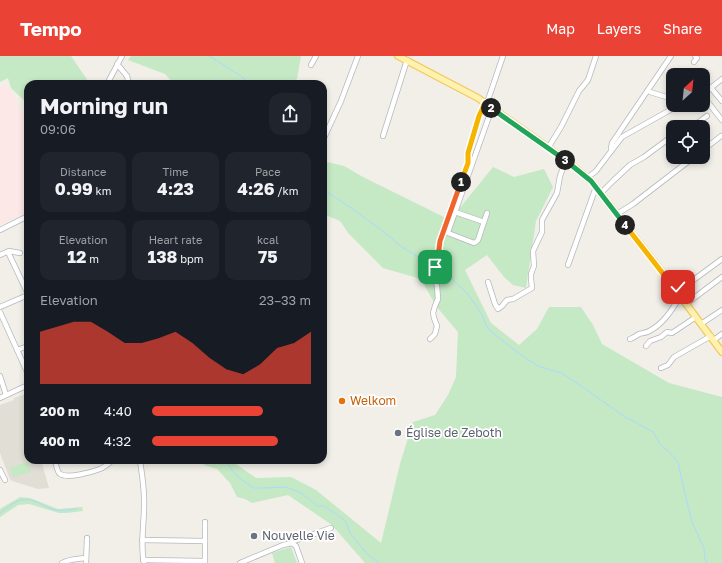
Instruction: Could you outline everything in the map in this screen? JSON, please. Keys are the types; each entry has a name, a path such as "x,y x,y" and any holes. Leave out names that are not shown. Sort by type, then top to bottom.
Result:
{"main road":[{"path":"398,56 471,94 485,103 567,161 587,178 601,193 722,352"}],"street":[{"path":"109,80 122,56"},
{"path":"311,65 316,56"},
{"path":"327,131 341,101 358,56"},
{"path":"430,339 435,334 437,326 434,318 434,306 438,299 434,270 438,257 440,241 468,163 468,153 479,116 488,100 503,56"},
{"path":"548,148 561,127 579,91 588,80 596,56"},
{"path":"611,151 612,143 670,56"},
{"path":"694,62 697,58 695,56"},
{"path":"382,136 407,60"},
{"path":"118,64 127,76 128,80"},
{"path":"722,80 711,88 722,101"},
{"path":"648,90 666,97"},
{"path":"710,104 722,120"},
{"path":"487,213 476,242 474,243 448,233 492,108"},
{"path":"587,178 596,171 619,140 625,135 666,112"},
{"path":"702,120 707,116"},
{"path":"710,145 721,136"},
{"path":"601,193 630,165 644,157 666,141"},
{"path":"488,282 495,304 498,308 507,300 513,299 532,288 531,274 534,266 533,251 542,232 542,220 557,193 560,176 567,161"},
{"path":"617,214 633,204 685,164"},
{"path":"568,265 596,187"},
{"path":"455,212 484,222"},
{"path":"0,230 24,218"},
{"path":"0,255 12,251 20,253"},
{"path":"8,252 24,286"},
{"path":"675,289 682,284 688,284 722,259"},
{"path":"686,304 722,277"},
{"path":"0,307 24,296"},
{"path":"630,339 640,334 649,332 657,326 670,312 680,296"},
{"path":"701,324 722,310"},
{"path":"0,312 24,365"},
{"path":"646,346 650,341 661,337 667,332 672,333 696,317"},
{"path":"661,368 668,364 674,357 722,334"},
{"path":"17,350 24,347"},
{"path":"0,376 6,395"},
{"path":"0,398 24,387"},
{"path":"56,464 60,474 76,476 101,468 107,464"},
{"path":"140,464 144,502 142,540 144,561 205,562 205,522"},
{"path":"0,470 4,480"},
{"path":"240,563 283,545 293,543 293,541 331,528"},
{"path":"62,563 75,559 86,561 87,538"},
{"path":"142,540 205,541"},
{"path":"293,543 296,546 302,563"}],"shaded area":[{"path":"8,84 24,118 24,213 0,225 0,88"},
{"path":"24,394 24,464 42,464 49,488 38,489 12,481 10,479 0,453 0,405 14,400 14,398"}],"green space":[{"path":"0,56 71,56 87,80 24,80 24,100 11,88 8,78 0,82"},
{"path":"131,56 301,56 297,79 295,80 170,80 165,74 128,60"},
{"path":"327,162 344,166 450,220 493,167 514,177 544,169 553,187 536,221 526,288 513,285 504,277 487,255 465,270 491,323 519,345 537,329 549,307 581,307 593,325 602,344 669,383 722,397 722,563 365,563 332,525 288,495 252,503 237,497 230,483 217,469 204,464 236,464 256,478 291,477 316,490 381,543 400,464 413,422 435,415 448,395 456,377 458,332 436,306 421,279 383,268 349,234 340,221 327,216"},
{"path":"24,463 29,464 31,472 13,477 10,467"},
{"path":"20,497 30,498 58,509 82,507 83,511 59,513 29,504 18,505 0,517 0,509"},
{"path":"291,547 297,563 275,563 272,553"}],"waterway":[{"path":"209,56 245,80"},
{"path":"327,192 357,212 402,247 433,266"},
{"path":"437,269 451,278 467,293 482,315 489,330 521,355 538,366 561,373 625,417 653,432 660,444 678,462 692,522 704,548 707,563"},
{"path":"228,464 234,473 254,488 286,487 301,493 318,506 324,506 343,519 347,524 349,531 367,554 379,563"},
{"path":"0,513 20,500 34,501 55,510 77,509"}],"place":[{"name":"Welkom","path":"342,401"},
{"name":"Église de Zeboth","path":"398,433"},
{"name":"Nouvelle Vie","path":"254,536"}],"route":[{"path":"435,267 440,241 468,163 468,153 479,116 485,103 567,161 591,181 675,289 678,287"}]}
